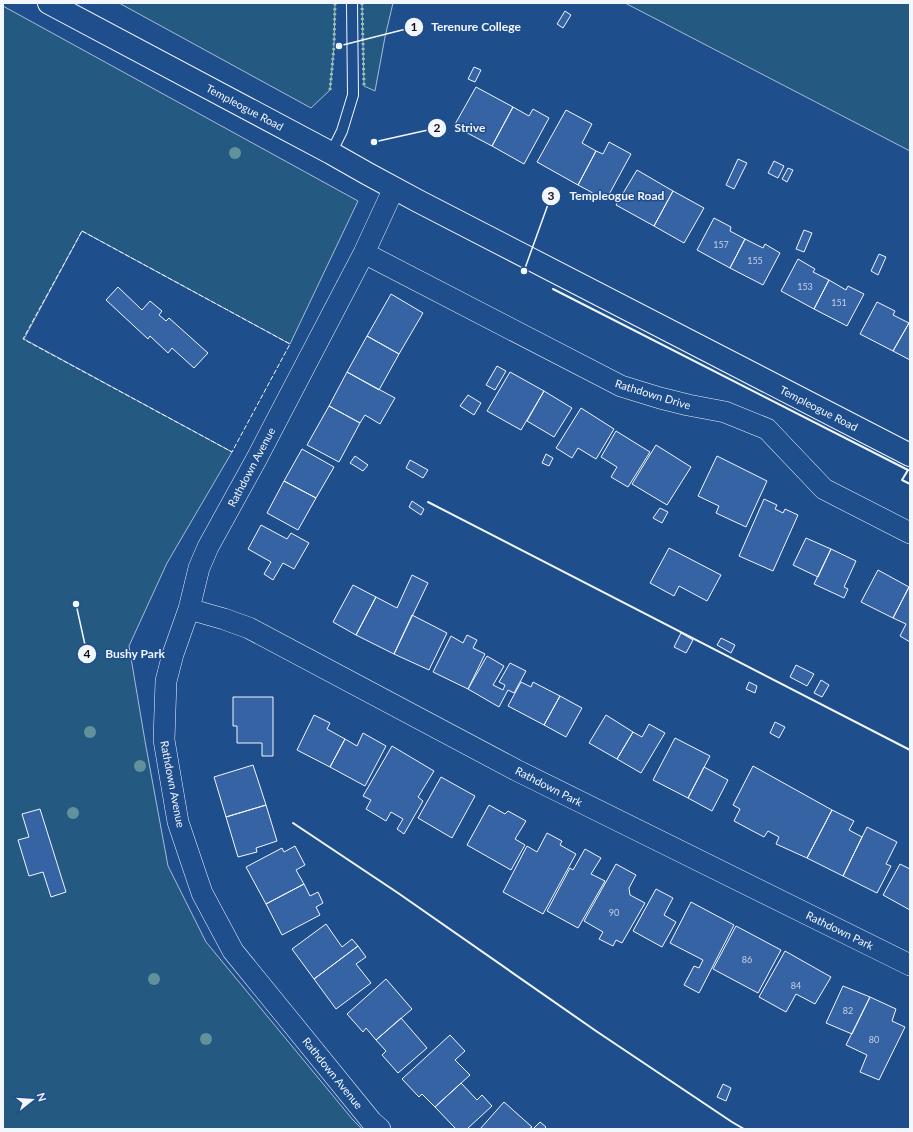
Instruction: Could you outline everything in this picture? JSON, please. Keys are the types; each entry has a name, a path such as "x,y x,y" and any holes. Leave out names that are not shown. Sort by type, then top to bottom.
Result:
{"main road":[{"name":"Templeogue Road","path":"49,3 394,188 910,455"}],"street":[{"name":"Rathdown Avenue","path":"380,1129 372,1122 233,951 202,892 178,822 164,740 166,682 173,654 189,609 199,568 208,547 257,458 364,253 394,188"},
{"name":"Rathdown Drive","path":"364,253 621,386 681,403 725,412 767,429 824,489 910,533"},
{"name":"Rathdown Park","path":"189,609 249,628 516,770 910,964"}],"lane":[{"path":"331,153 342,131 353,95 352,3"}],"shaded area":[{"path":"119,3 335,3 334,47 330,90 311,108"},
{"path":"362,3 393,3 375,91 364,86"},
{"path":"625,3 910,3 910,151"},
{"path":"3,6 358,201 290,344 82,231 24,339 232,452 167,563 129,646 168,866 206,942 362,1129 3,1129"}],"building":[{"path":"565,11 571,15 563,28 557,24"},
{"path":"474,67 481,70 475,82 468,79"},
{"path":"476,87 513,107 492,146 454,126"},
{"path":"513,107 529,116 533,109 549,118 524,164 492,146"},
{"path":"566,110 592,124 582,143 596,151 578,185 537,162"},
{"path":"609,142 631,154 606,200 578,185 596,151 603,154"},
{"path":"738,159 747,163 734,189 726,185"},
{"path":"774,161 784,166 778,178 768,173"},
{"path":"788,168 793,170 787,182 782,179"},
{"path":"637,170 673,191 654,226 616,205"},
{"path":"673,191 704,208 684,243 654,226"},
{"path":"714,218 731,227 730,231 745,239 730,268 697,250"},
{"path":"804,230 812,233 804,252 796,249"},
{"path":"745,239 763,248 765,244 780,253 763,285 730,268"},
{"path":"879,254 886,257 878,275 871,271"},
{"path":"798,259 815,269 813,272 829,280 814,309 781,291"},
{"path":"829,280 846,290 848,286 864,294 847,326 814,309"},
{"path":"118,287 142,310 150,301 162,311 159,315 166,321 169,318 208,353 194,368 172,348 168,353 150,336 148,339 106,300"},
{"path":"391,294 423,313 399,354 367,336"},
{"path":"877,302 895,311 893,315 909,323 893,351 860,334"},
{"path":"909,323 910,324 910,360 893,351"},
{"path":"367,336 399,354 379,390 347,372"},
{"path":"497,366 506,371 495,390 486,385"},
{"path":"347,372 395,398 380,424 365,415 360,423 329,406"},
{"path":"510,372 544,391 521,430 487,411"},
{"path":"544,391 572,408 554,437 527,421"},
{"path":"468,395 481,403 474,415 460,406"},
{"path":"329,406 360,423 339,462 307,445"},
{"path":"581,408 614,429 596,459 578,448 572,458 556,448"},
{"path":"616,431 650,452 628,487 611,477 617,467 601,457"},
{"path":"656,445 691,467 667,505 632,484"},
{"path":"302,449 334,467 316,498 284,481"},
{"path":"546,454 553,458 549,466 542,463"},
{"path":"355,456 368,465 363,471 350,463"},
{"path":"717,456 767,481 746,527 716,513 719,506 698,496"},
{"path":"410,460 428,470 423,478 406,468"},
{"path":"284,481 316,498 298,530 267,513"},
{"path":"764,499 777,505 775,509 783,513 785,509 798,515 773,571 739,556"},
{"path":"412,501 424,509 421,515 409,507"},
{"path":"660,508 668,512 662,523 653,518"},
{"path":"261,525 287,539 291,533 309,543 294,569 283,563 273,580 264,574 271,562 248,549"},
{"path":"806,538 831,549 818,577 793,565"},
{"path":"669,548 721,575 707,601 679,586 674,596 650,583"},
{"path":"831,549 856,561 844,587 848,589 844,598 814,584"},
{"path":"878,570 909,587 893,618 861,602"},
{"path":"412,575 428,583 394,654 356,635 376,597 397,608"},
{"path":"353,585 376,597 356,635 333,622"},
{"path":"909,587 910,642 900,636 906,624 893,618"},
{"path":"412,615 447,633 429,670 394,654"},
{"path":"681,633 693,640 686,653 674,647"},
{"path":"467,635 477,640 473,648 485,654 468,689 433,672 451,636 463,643"},
{"path":"721,638 735,645 731,653 717,645"},
{"path":"487,656 504,666 493,685 503,690 505,685 499,682 510,663 526,671 514,693 508,690 499,707 468,689"},
{"path":"796,665 814,674 807,686 790,677"},
{"path":"821,680 829,685 822,697 814,693"},
{"path":"521,682 531,687 533,682 560,696 544,725 508,706"},
{"path":"749,682 757,686 755,693 746,689"},
{"path":"560,696 582,708 566,737 544,725"},
{"path":"233,697 273,697 273,756 262,756 262,743 237,743 237,726 233,726"},
{"path":"314,715 330,723 327,729 345,739 330,767 297,750"},
{"path":"606,715 633,732 617,759 589,743"},
{"path":"775,722 785,727 779,738 770,733"},
{"path":"649,724 665,733 641,773 617,759 633,732 642,737"},
{"path":"363,733 386,746 365,786 330,767 345,739 357,746"},
{"path":"675,738 710,756 688,798 653,780"},
{"path":"392,746 434,771 418,797 423,801 404,834 397,829 403,819 391,812 386,821 366,809 371,800 363,796"},
{"path":"253,765 266,805 226,817 214,777"},
{"path":"753,766 832,810 807,858 776,844 779,837 768,831 764,837 734,821 740,809 733,805"},
{"path":"704,767 728,780 712,811 688,798"},
{"path":"441,777 475,796 452,838 418,818"},
{"path":"266,805 277,841 256,848 257,852 238,857 226,817"},
{"path":"489,805 505,814 508,811 526,821 515,839 525,845 511,870 467,845"},
{"path":"40,809 66,892 51,897 43,872 29,876 18,840 29,837 22,814"},
{"path":"832,810 854,821 849,830 862,837 843,876 807,858"},
{"path":"867,827 897,842 886,864 891,866 877,893 843,876"},
{"path":"547,833 562,841 560,845 576,854 543,914 503,892 527,846 537,852"},
{"path":"295,846 305,865 296,870 304,884 266,904 246,867 282,848 284,852"},
{"path":"585,849 601,858 591,874 605,881 578,928 547,911 570,868 573,870"},
{"path":"616,864 636,875 629,888 630,895 645,903 622,943 616,940 613,946 599,939 603,932 584,921"},
{"path":"900,864 910,869 910,910 883,895"},
{"path":"304,884 310,896 318,892 323,903 316,907 320,915 282,935 266,904"},
{"path":"656,889 673,898 664,915 676,922 662,947 633,931"},
{"path":"691,902 734,925 699,993 684,985 694,966 699,968 703,960 670,943"},
{"path":"326,924 342,947 352,939 358,946 314,979 292,949"},
{"path":"736,926 781,950 758,993 713,969"},
{"path":"358,946 366,957 356,964 371,983 336,1009 314,979"},
{"path":"785,951 831,977 815,1004 796,994 786,1012 759,997"},
{"path":"386,979 412,1009 376,1040 366,1028 363,1032 347,1014"},
{"path":"843,986 870,997 852,1034 826,1023"},
{"path":"870,997 896,1009 892,1021 905,1027 879,1080 860,1072 867,1055 846,1045"},
{"path":"401,1018 427,1048 398,1073 382,1055 386,1051 376,1040"},
{"path":"450,1035 465,1051 455,1060 470,1075 435,1107 422,1094 419,1097 402,1079"},
{"path":"461,1083 477,1100 482,1095 492,1106 467,1129 456,1129 435,1107"},
{"path":"723,1084 731,1088 726,1101 717,1097"},
{"path":"504,1102 532,1127 529,1129 480,1129"},
{"path":"540,1122 546,1127 544,1129 535,1129 534,1128"}],"hedge":[{"path":"330,90 334,47 335,3"},
{"path":"362,3 364,86"}],"fence":[{"path":"82,231 290,344 232,452 23,339 82,231"}],"wall":[{"path":"553,289 908,470 902,480 910,484"},
{"path":"428,502 910,750"},
{"path":"293,823 398,893 596,1031 744,1129"}],"place":[{"name":"Terenure College","path":"339,46"},
{"name":"Strive","path":"374,142"},
{"name":"Templeogue Road","path":"524,271"},
{"name":"Bushy Park","path":"76,604"}]}
